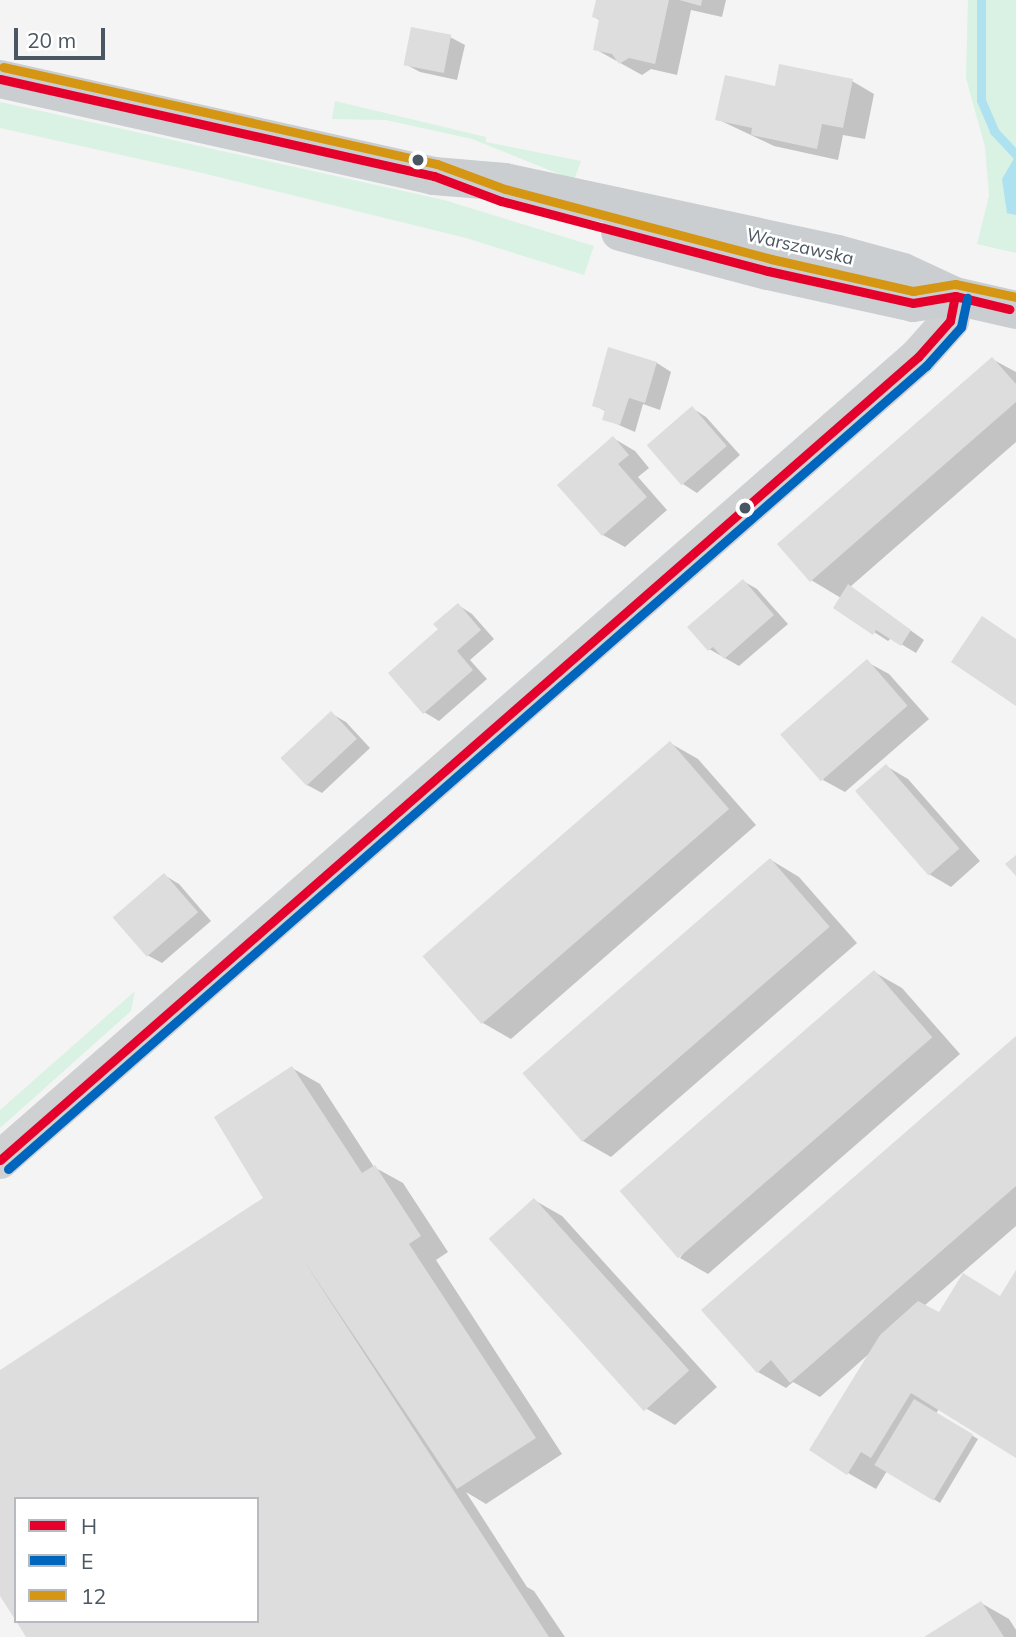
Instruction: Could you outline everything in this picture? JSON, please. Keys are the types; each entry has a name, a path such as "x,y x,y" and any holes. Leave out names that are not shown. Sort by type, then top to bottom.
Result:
{"main road":[{"name":"Warszawska","path":"0,79 434,176 505,182 838,254 903,272 955,296 1016,310"}],"street":[{"path":"0,1160 918,357 950,321 955,296"}],"green space":[{"path":"968,0 1016,0 1016,253 977,244 989,196 985,147 966,78"},
{"path":"335,101 486,137 486,142 581,161 574,180 472,139 386,120 332,119"},
{"path":"0,102 444,200 594,246 584,275 466,238 198,172 0,128"},
{"path":"135,991 131,1011 0,1128 0,1110"}],"water":[{"path":"1016,155 1016,215 1007,213 1002,179"}],"building":[{"path":"596,0 669,0 655,64 629,58 619,64 612,54 593,50 599,19 592,17"},
{"path":"679,0 702,0 701,6"},
{"path":"411,27 451,35 444,73 404,65"},
{"path":"779,64 853,79 843,128 822,124 817,149 751,135 752,128 715,120 725,75 775,86"},
{"path":"608,347 657,362 645,403 629,398 620,425 602,420 605,410 592,406"},
{"path":"992,357 1016,384 1016,402 810,582 777,544"},
{"path":"692,406 727,446 681,485 647,445"},
{"path":"613,436 629,455 618,464 647,497 602,536 557,485"},
{"path":"743,579 774,615 724,659 713,647 708,651 687,627"},
{"path":"848,584 911,630 901,646 876,630 873,635 833,608"},
{"path":"458,603 481,630 457,651 473,670 423,714 388,673 438,629 433,624"},
{"path":"982,616 1016,639 1016,706 951,662"},
{"path":"867,659 908,706 821,781 780,734"},
{"path":"331,711 357,739 306,786 281,758"},
{"path":"670,741 729,809 482,1024 422,956"},
{"path":"886,764 959,849 929,875 855,791"},
{"path":"1016,855 1016,876 1005,864"},
{"path":"770,858 830,927 582,1142 522,1073"},
{"path":"164,873 198,912 147,957 113,918"},
{"path":"874,970 932,1037 678,1258 620,1191"},
{"path":"1016,1036 1016,1186 790,1383 771,1360 757,1373 701,1310"},
{"path":"292,1066 362,1173 375,1165 421,1236 409,1244 536,1438 457,1489 302,1258 549,1637 26,1637 17,1623 259,1623 259,1497 14,1497 14,1618 0,1596 0,1370 263,1198 214,1117"},
{"path":"534,1198 689,1370 644,1411 489,1239"},
{"path":"1016,1270 1016,1458 911,1393 871,1458 861,1452 847,1475 809,1450 880,1335 918,1301 939,1312 963,1273 1000,1296"},
{"path":"914,1399 973,1435 933,1501 874,1465"},
{"path":"981,1601 1004,1637 924,1637"}],"waterway":[{"path":"981,0 981,100 994,131 1016,155"}],"transit line":[{"name":"12","path":"3,67 437,164 505,189 771,259 913,291 955,284 1016,297"},
{"name":"H","path":"0,79 434,176 501,201 768,271 913,303 955,296 1009,309"},
{"name":"H","path":"0,1160 918,357 950,321 955,296"},
{"name":"E","path":"8,1169 926,366 961,327 967,298"}]}
